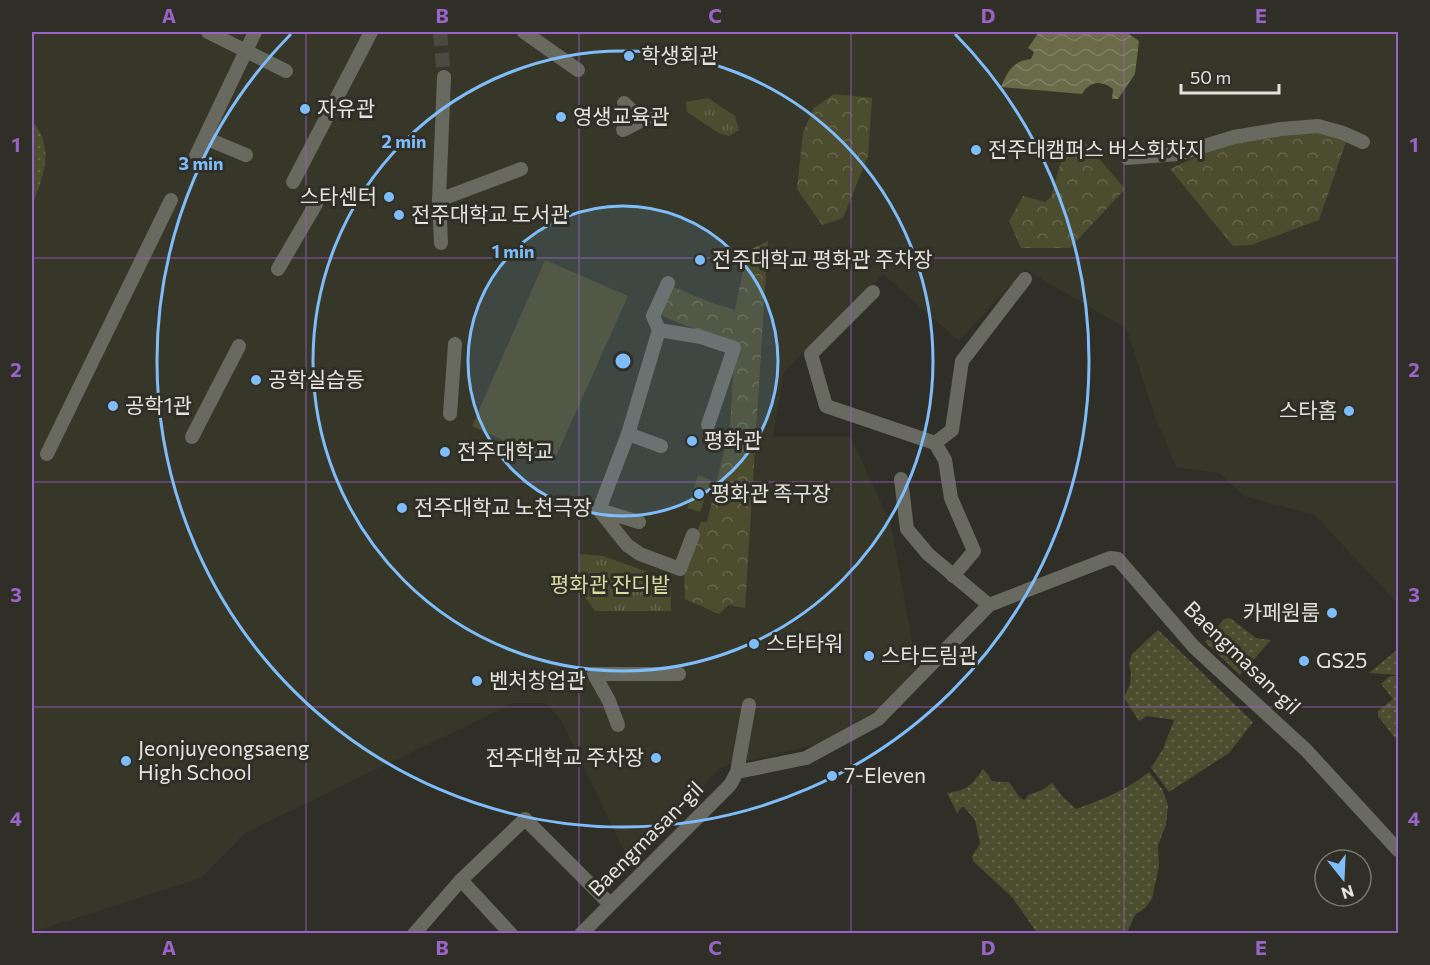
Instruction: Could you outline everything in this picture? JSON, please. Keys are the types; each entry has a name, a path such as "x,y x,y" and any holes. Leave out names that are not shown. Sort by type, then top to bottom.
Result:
{"street":[{"path":"208,32 286,71"},
{"path":"194,160 255,32"},
{"path":"293,182 371,32"},
{"path":"524,32 578,70"},
{"path":"441,243 439,200 444,77"},
{"path":"622,130 649,117 624,103"},
{"path":"1127,158 1178,154 1234,136 1318,126 1363,142"},
{"path":"205,138 246,156"},
{"path":"439,200 521,169"},
{"path":"47,454 171,200"},
{"path":"278,269 316,204"},
{"path":"935,443 952,430 962,361 1025,279"},
{"path":"599,510 628,434 659,330 653,316 668,283"},
{"path":"873,292 811,354 826,406 935,443 945,460 951,498 974,550 953,576"},
{"path":"659,330 701,337 734,348 708,425"},
{"path":"450,414 455,344"},
{"path":"192,437 239,346"},
{"path":"628,434 661,446"},
{"path":"901,479 906,530 928,554 989,605"},
{"path":"599,510 639,522"},
{"path":"599,510 627,545 640,554 680,569 693,535"},
{"name":"Baengmasan-gil","path":"737,772 806,758 878,719 989,605 1110,558 1118,559 1194,646 1306,750 1398,850"},
{"path":"618,725 609,701 594,674 679,674"},
{"name":"Baengmasan-gil","path":"581,933 730,785 737,772 749,705"},
{"path":"414,933 461,880 525,819 610,904"},
{"path":"461,880 511,933"}],"shaded area":[{"name":"전주대학교","path":"32,32 1398,32 1398,604 1315,515 1244,496 1219,473 1176,467 1153,411 1127,329 1025,269 959,341 883,274 784,372 773,437 851,437 891,525 917,669 877,711 821,743 721,767 630,863 562,722 546,703 513,703 245,833 201,878 32,932"}],"green space":[{"path":"834,94 872,98 868,156 843,218 822,225 797,189 803,132 814,108"},
{"path":"708,98 735,116 739,130 729,136 720,134 687,112 686,102"},
{"path":"32,120 43,141 45,162 32,206"},
{"path":"1320,130 1347,139 1319,220 1251,245 1233,246 1170,169 1227,143"},
{"path":"1080,136 1125,189 1070,248 1021,248 1009,221 1023,196 1045,202 1051,197 1060,164"},
{"path":"768,241 745,608 729,605 719,614 685,599 684,562 701,522 707,522 730,426 735,345 657,314 671,286 735,310 747,251"},
{"path":"545,260 628,296 553,463 472,426"},
{"name":"평화관 족구장","path":"698,475 711,480 700,512 687,508"},
{"name":"평화관 잔디밭","path":"580,554 603,556 670,580 671,611 595,611 578,587"},
{"path":"1230,618 1256,638 1271,640 1240,675 1205,642 1224,619"},
{"path":"1158,630 1253,722 1229,753 1169,792 1151,768 1163,749 1174,720 1147,716 1139,721 1124,698 1130,684 1129,664 1132,654"},
{"path":"1398,649 1398,675 1369,673"},
{"path":"1390,676 1398,676 1398,736 1395,738 1378,716 1378,711 1393,699 1381,684"},
{"path":"983,769 996,782 1009,782 1020,798 1025,800 1028,795 1052,783 1076,809 1123,789 1149,772 1162,789 1166,799 1168,806 1166,825 1158,845 1159,866 1152,899 1135,915 1127,933 1037,933 1012,897 973,861 972,856 980,844 975,820 963,806 957,813 947,793 968,786"}],"water":[{"path":"1039,32 1126,32 1139,41 1135,74 1118,99 1112,99 1113,89 1100,83 1092,84 1082,94 1001,87 1015,65 1031,59 1034,52 1028,48"}],"tunnel":[{"path":"440,32 444,77"}],"place":[{"name":"학생회관","path":"629,56"},
{"name":"자유관","path":"305,109"},
{"name":"영생교육관","path":"561,117"},
{"name":"전주대캠퍼스 버스회차지","path":"976,150"},
{"name":"스타센터","path":"389,197"},
{"name":"전주대학교 도서관","path":"399,215"},
{"name":"전주대학교 평화관 주차장","path":"700,260"},
{"name":"공학실습동","path":"256,380"},
{"name":"공학1관","path":"113,406"},
{"name":"스타홈","path":"1349,411"},
{"name":"평화관","path":"692,441"},
{"name":"전주대학교","path":"445,452"},
{"name":"평화관 족구장","path":"699,494"},
{"name":"전주대학교 노천극장","path":"402,508"},
{"name":"카페원룸","path":"1332,613"},
{"name":"스타타워","path":"754,644"},
{"name":"스타드림관","path":"869,656"},
{"name":"GS25","path":"1304,661"},
{"name":"벤처창업관","path":"477,681"},
{"name":"전주대학교 주차장","path":"656,758"},
{"name":"Jeonjuyeongsaeng High School","path":"126,761"},
{"name":"7-Eleven","path":"832,776"}]}
